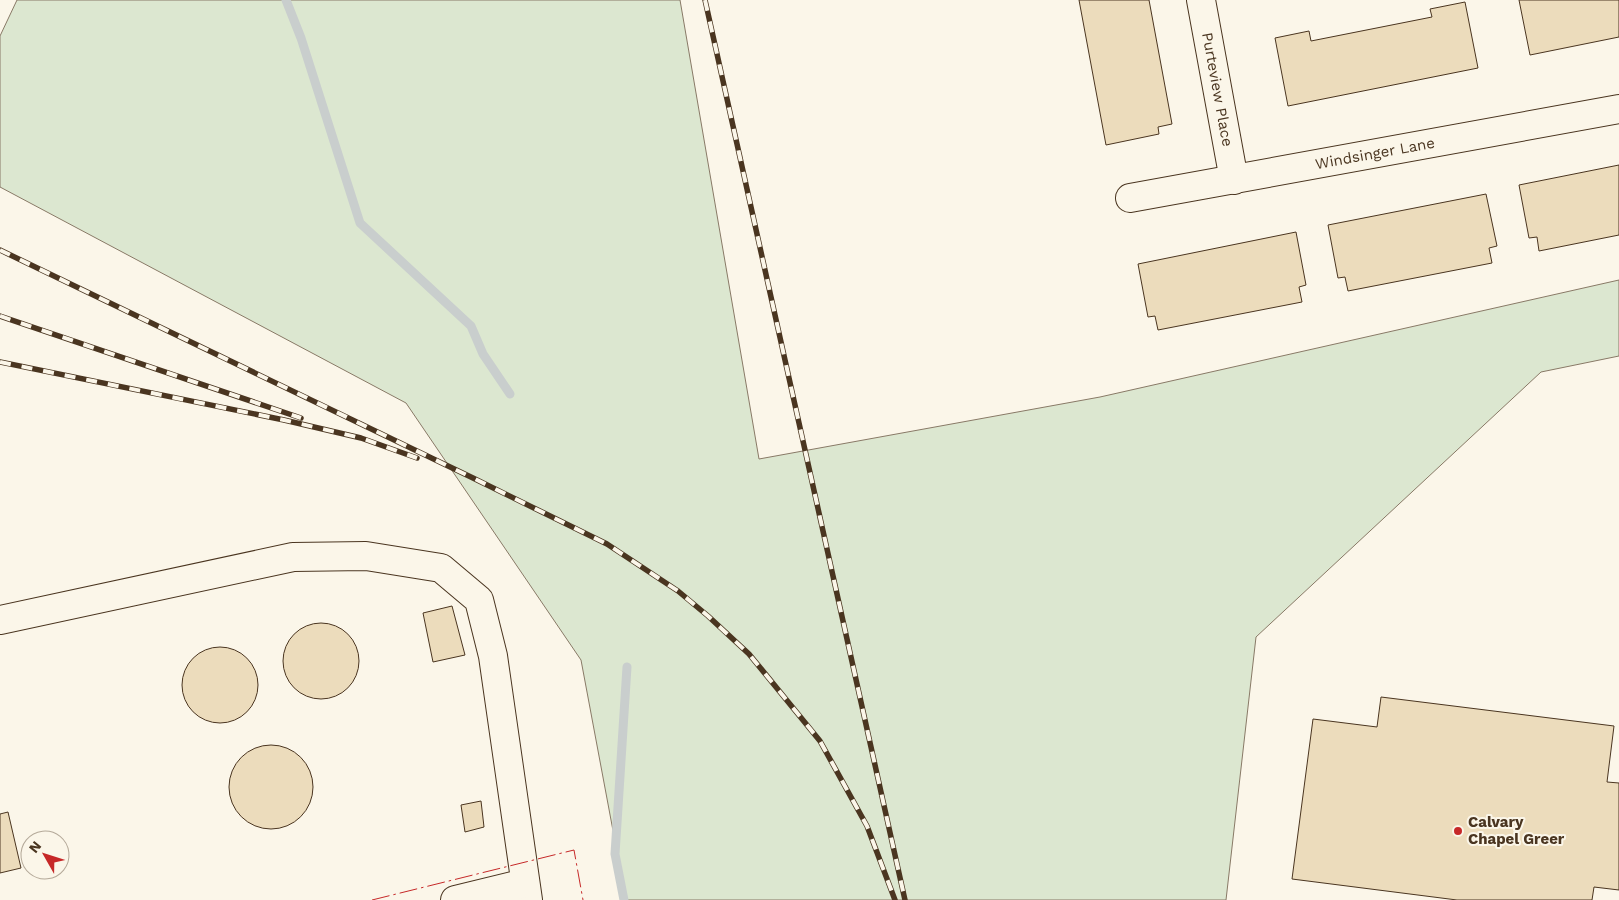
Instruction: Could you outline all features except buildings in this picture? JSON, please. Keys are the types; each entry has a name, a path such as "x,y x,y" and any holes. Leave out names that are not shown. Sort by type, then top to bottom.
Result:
{"street":[{"name":"Purteview Place","path":"1201,0 1234,180"},
{"name":"Windsinger Lane","path":"1130,198 1619,108"},
{"path":"0,620 293,557 366,556 441,568 479,600 493,656 527,891 454,900"}],"green space":[{"path":"17,0 680,0 759,459 1100,397 1619,280 1619,356 1541,372 1256,637 1226,900 626,900 581,660 406,403 0,187 0,36"}],"waterway":[{"path":"286,0 301,38 360,223 471,326 483,354 510,394"},
{"path":"624,900 615,854 627,667"}],"railway":[{"path":"705,0 905,900"},
{"path":"0,250 607,544 678,591 749,654 820,741 867,826 895,900"},
{"path":"0,316 301,418"},
{"path":"0,362 284,420 361,438 417,458"}],"power":[{"path":"372,900 574,850 583,900"}],"place":[{"name":"Calvary Chapel Greer","path":"1458,831"}]}
